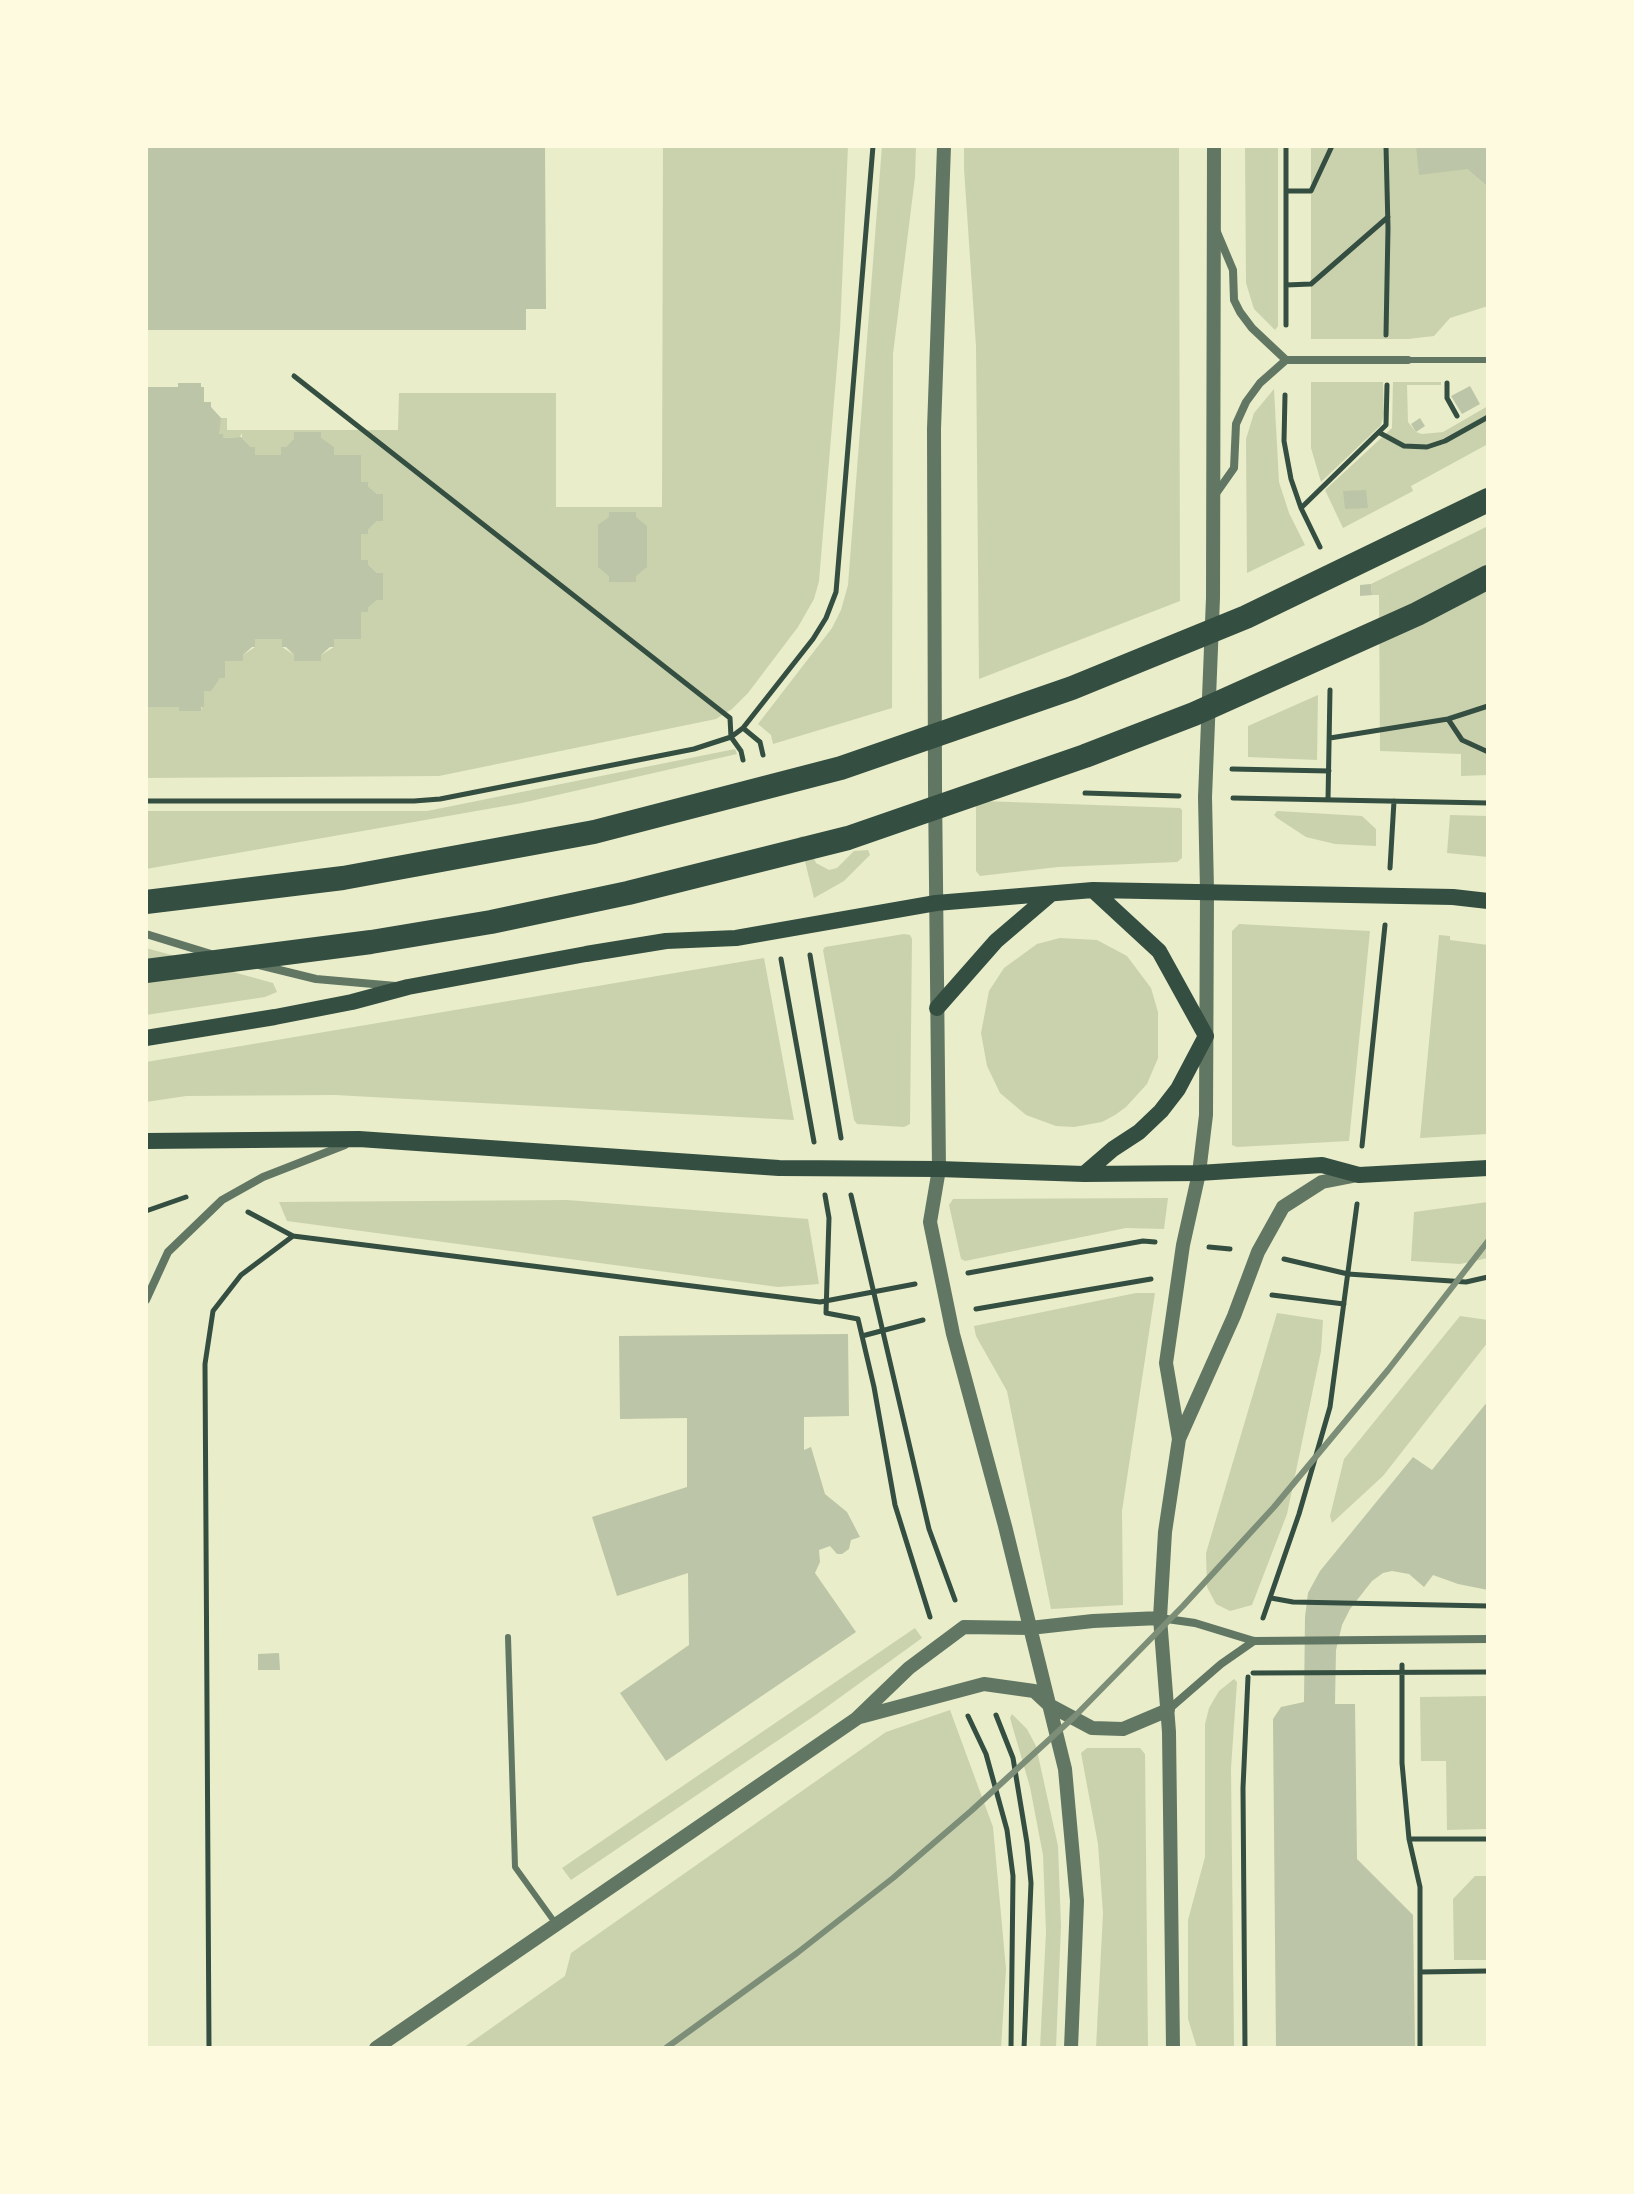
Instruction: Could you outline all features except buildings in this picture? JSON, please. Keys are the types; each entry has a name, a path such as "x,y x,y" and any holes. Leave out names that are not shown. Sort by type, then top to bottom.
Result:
{"highway":[{"path":"146,902 343,878 594,832 841,768 1072,688 1246,617 1488,500"},
{"path":"146,971 371,942 491,922 628,893 848,838 1085,756 1194,714 1417,614 1488,577"}],"main road":[{"path":"1084,1174 1161,1111 1178,1089 1206,1036 1159,951 1093,890"},
{"path":"146,1038 666,941 736,938 936,903 1093,890 1388,895 1488,901"},
{"path":"937,1008 996,941 1052,893"},
{"path":"146,1141 359,1139 779,1168 1084,1174 1199,1173 1322,1165 1359,1175 1488,1168"}],"street":[{"path":"944,146 934,429 939,1169 930,1222 949,1313 1065,1769 1077,1901 1071,2048"},
{"path":"1179,1439 1166,1363 1206,1115 1205,797 1214,496 1214,146"},
{"path":"1215,226 1233,270 1234,300 1240,312 1252,328 1286,360"},
{"path":"1214,496 1234,468 1236,424 1246,402 1260,383 1286,360 1408,360"},
{"path":"146,934 223,958 316,979 408,987"},
{"path":"146,1300 168,1252 222,1200 263,1177 359,1139"},
{"path":"1173,2048 1168,1710 1160,1618 1165,1532 1179,1439 1258,1252 1283,1207 1322,1182 1359,1175"},
{"path":"376,2048 856,1719 909,1668 964,1627 1030,1628 1160,1618 1195,1623 1254,1641 1488,1639"},
{"path":"856,1719 984,1684 1034,1691 1049,1705 1092,1728 1123,1729 1168,1710 1221,1664 1254,1641"}],"lane":[{"path":"1408,360 1488,360"},
{"path":"508,1637 515,1867 556,1924"}],"path":[{"path":"146,801 440,799 694,749 731,737 743,728 813,639 826,618 836,592 873,146"},
{"path":"1286,146 1284,441 1291,479"},
{"path":"1286,191 1311,191 1332,146"},
{"path":"1286,285 1311,284 1388,217"},
{"path":"1446,360 1447,398 1457,416"},
{"path":"1380,433 1404,446 1427,447 1445,441 1488,417"},
{"path":"1330,738 1448,719 1488,706"},
{"path":"1448,719 1462,740 1486,751"},
{"path":"1207,768 1329,771"},
{"path":"1328,800 1488,803"},
{"path":"1245,2048 1243,1788 1246,1698 1254,1641 1299,1514 1330,1407 1356,1222 1388,895 1394,801"},
{"path":"805,926 846,1168 872,1293"},
{"path":"146,1211 198,1194 222,1200 293,1236 820,1302 1143,1241 1258,1252 1348,1274 1466,1282 1488,1277"},
{"path":"209,2048 205,1364 213,1311 241,1275 293,1236"},
{"path":"862,1336 949,1313 1144,1278 1177,1281"},
{"path":"1243,1291 1344,1304"},
{"path":"1271,1598 1293,1602 1488,1606"},
{"path":"1405,1640 1401,1674 1402,1763 1409,1839 1420,1887 1420,2048"},
{"path":"1249,1673 1488,1672"},
{"path":"1409,1839 1488,1839"},
{"path":"1420,1972 1488,1971"}],"green space":[{"path":"663,146 848,146 840,330 819,581 814,599 798,627 748,693 716,719 439,776 146,778 146,707 201,711 204,691 220,678 225,678 225,661 255,647 255,639 282,639 282,647 294,655 321,661 321,655 334,647 334,639 361,639 361,612 368,612 377,600 382,573 377,573 368,560 361,560 361,534 368,534 377,521 382,521 377,494 368,482 361,482 361,455 334,455 294,438 286,447 281,447 281,455 255,455 255,447 242,438 242,433 240,437 223,438 219,434 219,418 227,418 227,430 398,430 399,393 556,393 556,507 662,507"},
{"path":"882,146 916,146 915,177 893,354 892,708 773,744 771,735 758,724 832,628 848,585"},
{"path":"964,146 1179,146 1180,601 979,679 976,346"},
{"path":"1245,146 1278,146 1278,326 1275,330 1254,309 1246,283"},
{"path":"1311,146 1416,146 1467,169 1488,187 1488,306 1450,318 1434,336 1311,339"},
{"path":"1311,382 1383,382 1384,414 1381,425 1321,482 1311,448"},
{"path":"1393,382 1441,382 1441,385 1407,385 1408,422 1422,434 1443,432 1488,406 1488,444 1411,486 1413,491 1343,528 1325,490 1392,428"},
{"path":"1274,389 1279,482 1289,513 1305,545 1247,573 1246,439 1254,413"},
{"path":"1488,526 1488,775 1461,776 1461,754 1380,751 1379,595 1372,595 1371,584"},
{"path":"1318,695 1317,760 1248,757 1248,726"},
{"path":"735,749 737,754 522,803 146,869 146,811 427,811"},
{"path":"982,801 1180,808 1182,858 1177,862 1058,867 980,876 976,871 976,805"},
{"path":"1277,811 1362,816 1376,829 1376,846 1335,844 1306,837 1277,818 1274,815"},
{"path":"1450,815 1488,816 1488,857 1447,853"},
{"path":"803,836 816,863 829,870 837,868 854,851 868,850 870,855 844,881 814,898 799,837"},
{"path":"1239,924 1370,931 1349,1141 1232,1145 1232,931"},
{"path":"904,934 912,939 910,1124 904,1127 857,1124 823,950 825,947"},
{"path":"1439,935 1450,936 1450,940 1488,945 1488,1134 1420,1138"},
{"path":"1060,938 1097,940 1127,956 1151,988 1158,1012 1158,1058 1147,1084 1115,1115 1102,1122 1074,1127 1056,1126 1026,1115 1000,1093 987,1066 981,1033 989,991 1004,968 1037,944"},
{"path":"146,948 273,983 277,992 265,997 146,1015"},
{"path":"764,958 794,1120 335,1095 186,1096 146,1102 146,1062"},
{"path":"1168,1198 1164,1229 1126,1228 965,1261 961,1259 949,1205 953,1199"},
{"path":"567,1200 808,1219 819,1284 778,1287 287,1221 279,1202"},
{"path":"1488,1202 1488,1258 1460,1264 1411,1261 1414,1212"},
{"path":"1136,1293 1155,1293 1122,1511 1123,1605 1051,1609 1007,1391 976,1336 974,1326"},
{"path":"1277,1313 1323,1320 1321,1351 1287,1514 1252,1605 1230,1611 1216,1604 1207,1587 1206,1553"},
{"path":"1460,1316 1488,1320 1488,1342 1383,1476 1332,1523 1330,1516 1344,1459"},
{"path":"915,1628 922,1638 817,1714 571,1880 562,1868"},
{"path":"1234,1679 1237,1682 1231,1768 1234,2048 1197,2048 1188,2019 1188,1920 1205,1857 1205,1724 1209,1708 1219,1691"},
{"path":"1488,1696 1488,1829 1447,1830 1446,1761 1421,1761 1420,1697"},
{"path":"950,1710 993,1827 1006,1969 1001,2048 463,2048 565,1976 571,1953 886,1732"},
{"path":"1012,1714 1027,1729 1036,1746 1058,1846 1061,1926 1056,2048 1040,2048 1046,1932 1043,1855 1030,1787 1010,1718"},
{"path":"1087,1748 1140,1748 1145,1754 1148,2048 1096,2048 1103,1913 1098,1844 1081,1753"},
{"path":"1475,1876 1488,1876 1488,1960 1454,1960 1453,1899"}],"railway":[{"path":"666,2048 797,1953 893,1878 1074,1717 1274,1507 1388,1370 1488,1241"}]}
